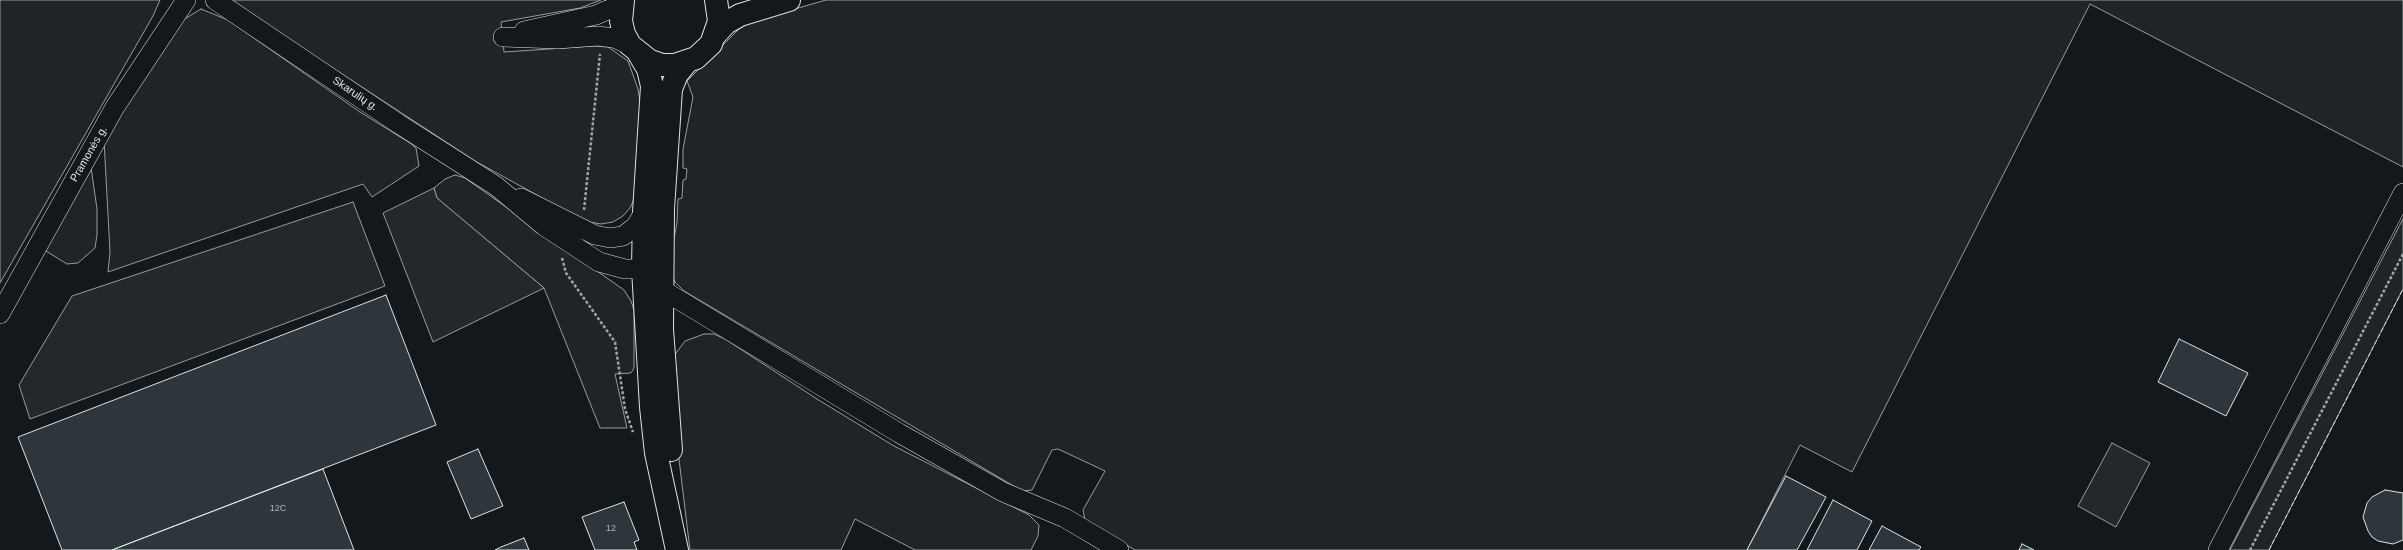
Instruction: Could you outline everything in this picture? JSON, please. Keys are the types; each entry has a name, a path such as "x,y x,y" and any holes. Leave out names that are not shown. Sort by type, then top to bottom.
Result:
{"main road":[{"path":"623,0 621,21 624,34 648,69 652,86 644,212 643,269 650,399 656,453 676,547"},
{"path":"715,35 719,21 716,0"},
{"path":"676,547 664,370 661,289 664,175 671,89 677,74 687,62 704,52 715,35 726,23 740,15 789,0"},
{"path":"635,50 662,65 687,62"}],"street":[{"name":"Pramonės g.","path":"0,314 115,107 186,0"},
{"name":"Skarulių g.","path":"216,0 399,124 496,186 595,235 610,238 623,236 628,233 636,226 644,212"},
{"path":"620,0 612,8 596,15 503,37 557,39 598,36 614,38 635,50"},
{"name":"Skarulių g.","path":"496,186 544,226 599,262 625,269 643,269"},
{"path":"2218,550 2403,193"},
{"path":"643,269 655,260 662,249"},
{"path":"661,289 899,433 1003,492 1065,518 1118,550"}],"path":[{"path":"2250,550 2403,254"}],"shaded area":[{"path":"0,0 160,0 153,16 0,283"},
{"path":"229,0 601,0 580,8 501,22 504,52 594,46 608,47 628,61 638,89 641,108 635,197 630,208 623,216 613,222 601,224 589,222 575,216 475,161"},
{"path":"826,0 2403,0 2403,167 2090,4 1852,472 1800,445 1747,550 1135,550 1085,520 1083,510 1105,471 1058,449 1052,450 1032,490 1022,491 684,291 675,282 670,270 670,260 677,222 678,199 682,198 683,180 686,179 687,169 683,168 683,149 693,97 687,81 739,29 753,21"},
{"path":"201,9 228,20 360,112 410,143 416,148 419,166 372,197 363,184 108,272 110,252 104,140 178,23"},
{"path":"91,167 97,209 97,235 95,248 78,263 67,264 46,251 46,243"},
{"path":"455,175 465,178 624,290 631,301 634,310 634,368 631,373 615,374 627,428 600,428 544,288 437,198 434,188 445,179"},
{"path":"434,188 437,198 544,288 433,342 383,213"},
{"path":"353,202 385,286 30,419 19,385 72,296"},
{"path":"2403,219 2403,289 2269,550 2230,550"},
{"path":"704,334 714,334 725,339 817,399 894,446 1029,515 1039,525 1038,536 1031,550 915,550 855,519 841,550 690,550 677,443 673,357 685,341"},
{"path":"2112,443 2150,463 2116,527 2078,506"}],"building":[{"path":"386,295 436,425 112,550 62,550 18,437"},
{"path":"2179,339 2248,373 2226,416 2158,382"},
{"path":"478,449 503,506 471,519 447,462"},
{"path":"323,469 354,550 112,550"},
{"path":"1786,476 1826,497 1797,550 1747,550"},
{"path":"2385,490 2403,493 2403,540 2393,544 2378,541 2372,537 2363,517 2367,503 2372,497"},
{"path":"1833,500 1872,521 1857,550 1807,550"},
{"path":"624,502 639,540 634,542 637,550 595,550 582,517"},
{"path":"1882,526 1921,547 1919,550 1869,550"},
{"path":"524,538 529,550 495,550 501,547"},
{"path":"2022,544 2034,550 2019,550"}],"fence":[{"path":"2269,550 2403,289"}]}
